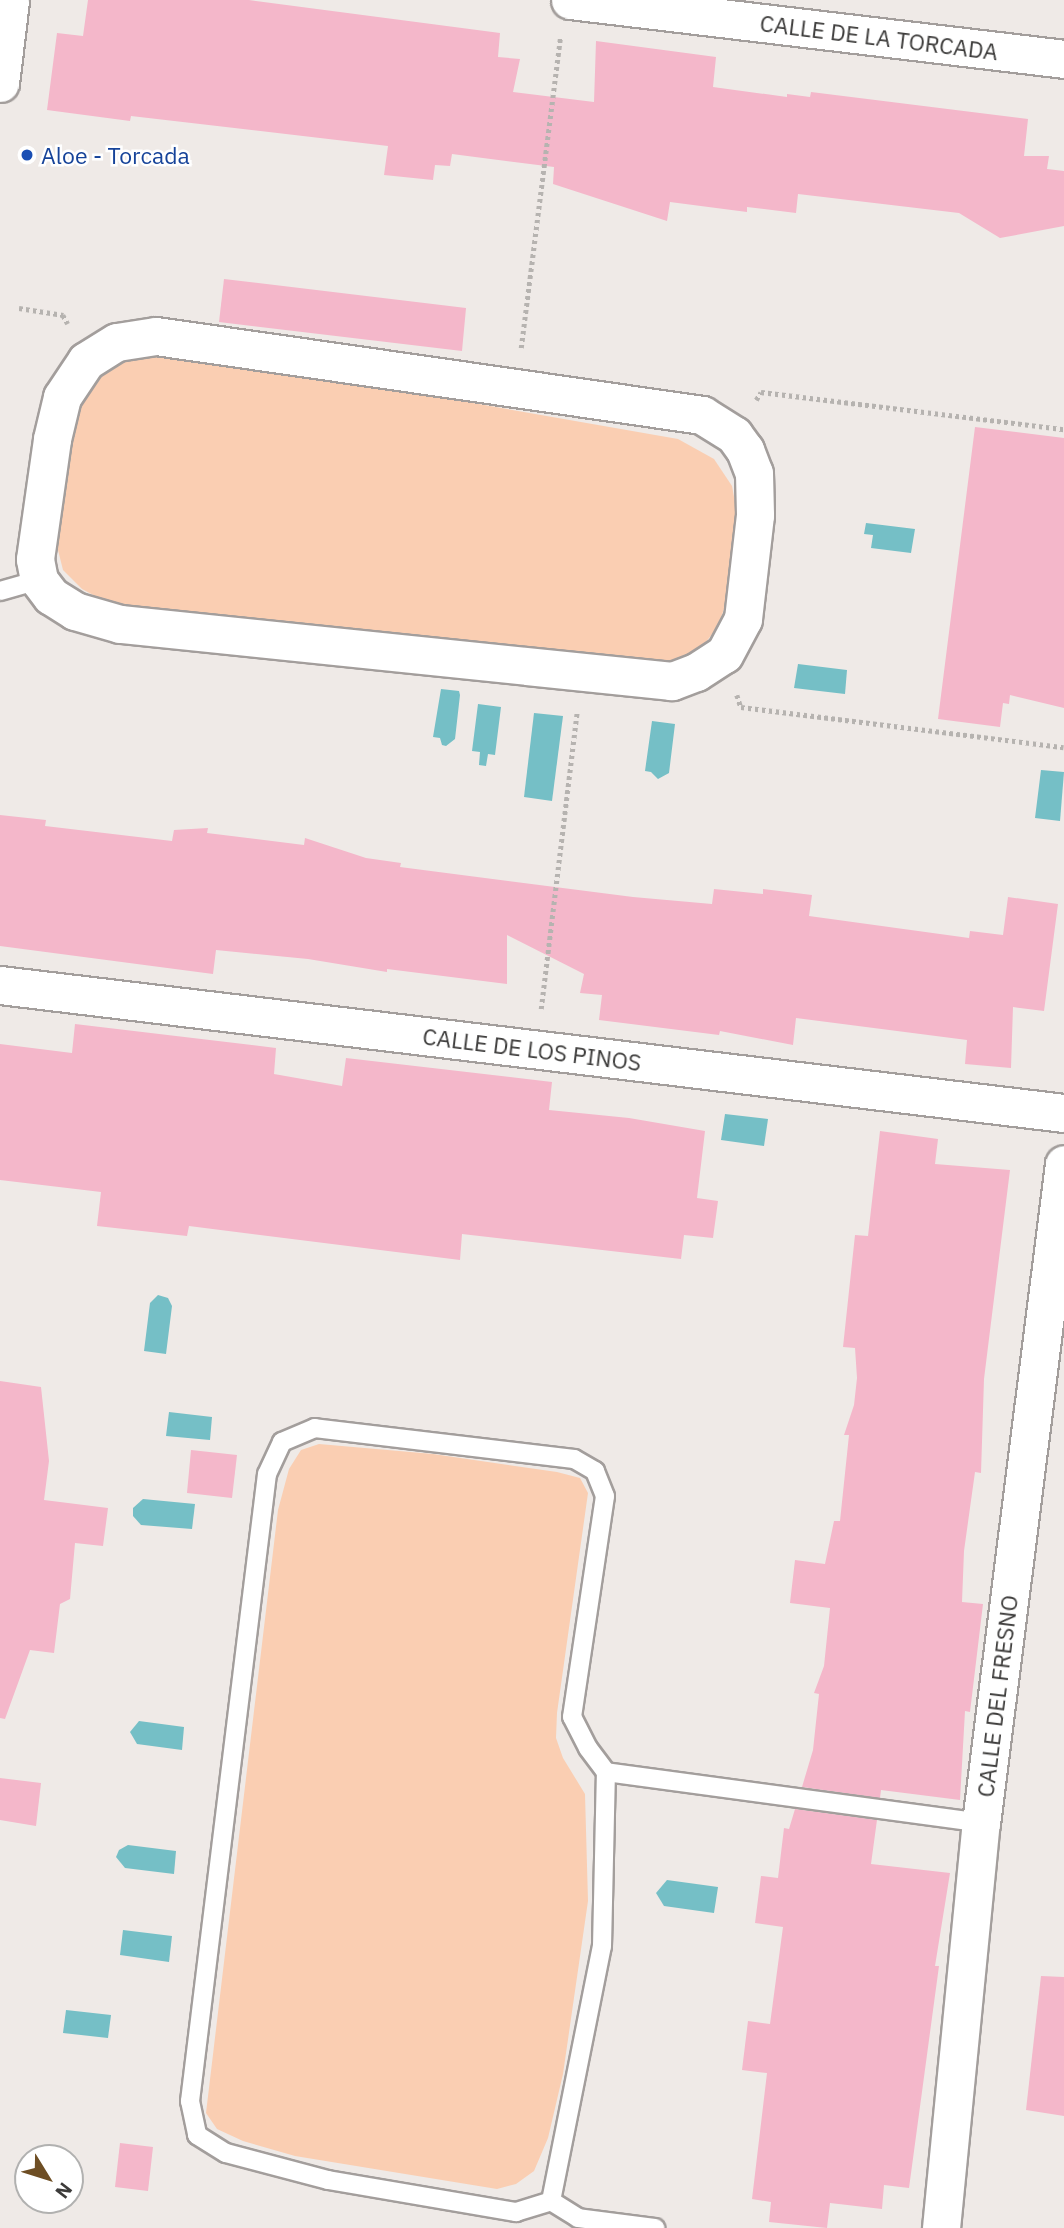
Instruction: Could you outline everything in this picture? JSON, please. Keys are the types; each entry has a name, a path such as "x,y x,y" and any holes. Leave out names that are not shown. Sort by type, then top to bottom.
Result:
{"street":[{"path":"0,83 10,0"},
{"name":"CALLE DE LA TORCADA","path":"570,0 1064,59"},
{"path":"156,336 516,388 702,415 734,435 745,450 754,473 755,515 743,619 724,654 696,672 672,681 120,624 75,611 51,596 39,580 35,559 52,439 62,397 86,361 117,342 156,336"},
{"name":"CALLE DE LOS PINOS","path":"0,985 1064,1112"},
{"name":"CALLE DEL FRESNO","path":"940,2228 981,1823 1064,1164"}],"lane":[{"path":"0,591 39,580"},
{"path":"551,2202 601,1946 606,1772 588,1748 572,1717 604,1496 595,1471 574,1459 315,1428 282,1442 267,1474 190,2101 197,2135 226,2153 328,2179 516,2212 551,2202 578,2218 655,2228"},
{"path":"606,1772 981,1823"}],"path":[{"path":"516,388 561,37"},
{"path":"19,308 63,315 86,361"},
{"path":"734,435 761,392 1064,429"},
{"path":"724,654 741,707 1064,747"},
{"path":"540,1013 582,672"}],"shaded area":[{"path":"157,353 284,370 678,439 714,459 732,486 738,519 730,593 717,628 698,652 670,665 112,605 82,589 63,570 55,538 62,492 77,413 98,377 121,359"},
{"path":"319,1444 433,1454 557,1472 580,1478 588,1493 557,1713 556,1738 563,1758 585,1794 588,1901 563,2074 548,2138 534,2171 516,2184 497,2189 295,2156 243,2141 217,2129 206,2113 278,1510 289,1469 301,1450"}],"water":[{"path":"866,523 915,529 911,553 871,548 873,535 864,534"},
{"path":"798,664 847,670 845,694 794,688"},
{"path":"441,689 459,691 460,695 455,739 446,746 442,745 440,738 433,737"},
{"path":"478,704 501,707 495,755 488,754 486,766 479,765 480,752 472,751"},
{"path":"534,713 563,716 552,801 524,797"},
{"path":"652,721 675,724 669,773 658,779 651,772 645,771"},
{"path":"1041,770 1064,772 1060,821 1035,818"},
{"path":"725,1114 768,1119 764,1146 721,1140"},
{"path":"158,1295 168,1298 172,1306 166,1354 144,1351 150,1303"},
{"path":"169,1412 212,1417 210,1440 166,1436"},
{"path":"143,1499 195,1504 192,1529 141,1525 133,1516 133,1508"},
{"path":"139,1721 184,1727 182,1750 137,1744 130,1732"},
{"path":"128,1845 176,1851 174,1874 125,1868 116,1857 119,1850"},
{"path":"667,1880 718,1887 714,1913 664,1906 656,1893"},
{"path":"123,1930 172,1936 169,1962 120,1955"},
{"path":"66,2010 111,2015 108,2038 63,2033"}],"building":[{"path":"88,0 249,0 500,33 498,57 520,59 513,92 594,102 596,41 716,57 713,87 787,97 787,94 810,97 811,92 1028,119 1024,156 1049,156 1047,169 1064,171 1064,226 1000,238 959,213 798,194 796,213 747,207 747,212 670,202 667,221 553,184 554,167 452,154 450,166 435,165 433,180 384,175 388,146 131,116 130,121 47,110 57,33 83,36"},
{"path":"224,279 466,308 462,351 219,322"},
{"path":"975,427 1064,438 1064,708 1010,695 1009,704 1003,703 1000,727 938,719"},
{"path":"0,815 46,820 45,826 172,841 174,830 208,828 207,833 304,845 305,838 366,858 401,863 400,867 633,897 712,904 714,889 763,894 763,889 812,895 809,916 969,938 970,931 1003,935 1008,897 1058,904 1044,1011 1013,1007 1011,1068 965,1064 967,1040 796,1018 793,1045 720,1031 719,1035 599,1020 602,995 580,993 584,974 507,935 507,984 216,950 213,974 0,946"},
{"path":"75,1024 276,1048 274,1074 342,1086 346,1058 552,1082 549,1110 629,1118 705,1131 697,1198 718,1201 713,1238 684,1235 681,1259 462,1234 460,1260 189,1226 187,1236 97,1226 101,1192 0,1180 0,1044 72,1053"},
{"path":"880,1131 938,1139 935,1164 1010,1170 984,1379 981,1473 975,1472 964,1551 962,1602 983,1604 970,1712 965,1711 960,1800 881,1790 880,1798 802,1787 813,1750 819,1694 814,1693 824,1666 830,1608 790,1603 795,1560 825,1564 834,1521 840,1521 849,1435 844,1435 854,1405 857,1378 855,1348 843,1347 855,1235 868,1236"},
{"path":"0,1381 41,1387 49,1461 44,1500 108,1508 103,1546 75,1543 70,1599 60,1604 54,1653 30,1650 5,1719 0,1718"},
{"path":"191,1450 237,1455 232,1498 187,1493"},
{"path":"0,1778 41,1783 36,1826 0,1820"},
{"path":"795,1809 877,1820 871,1864 950,1873 935,1966 939,1966 909,2188 884,2185 882,2209 830,2203 827,2228 769,2222 771,2202 752,2199 767,2073 742,2070 748,2021 770,2024 783,1927 755,1923 761,1876 778,1878 784,1828 789,1829"},
{"path":"1041,1976 1064,1977 1064,2116 1026,2110"},
{"path":"120,2143 153,2147 148,2191 115,2187"}],"place":[{"name":"Aloe - Torcada","path":"27,155"}]}
